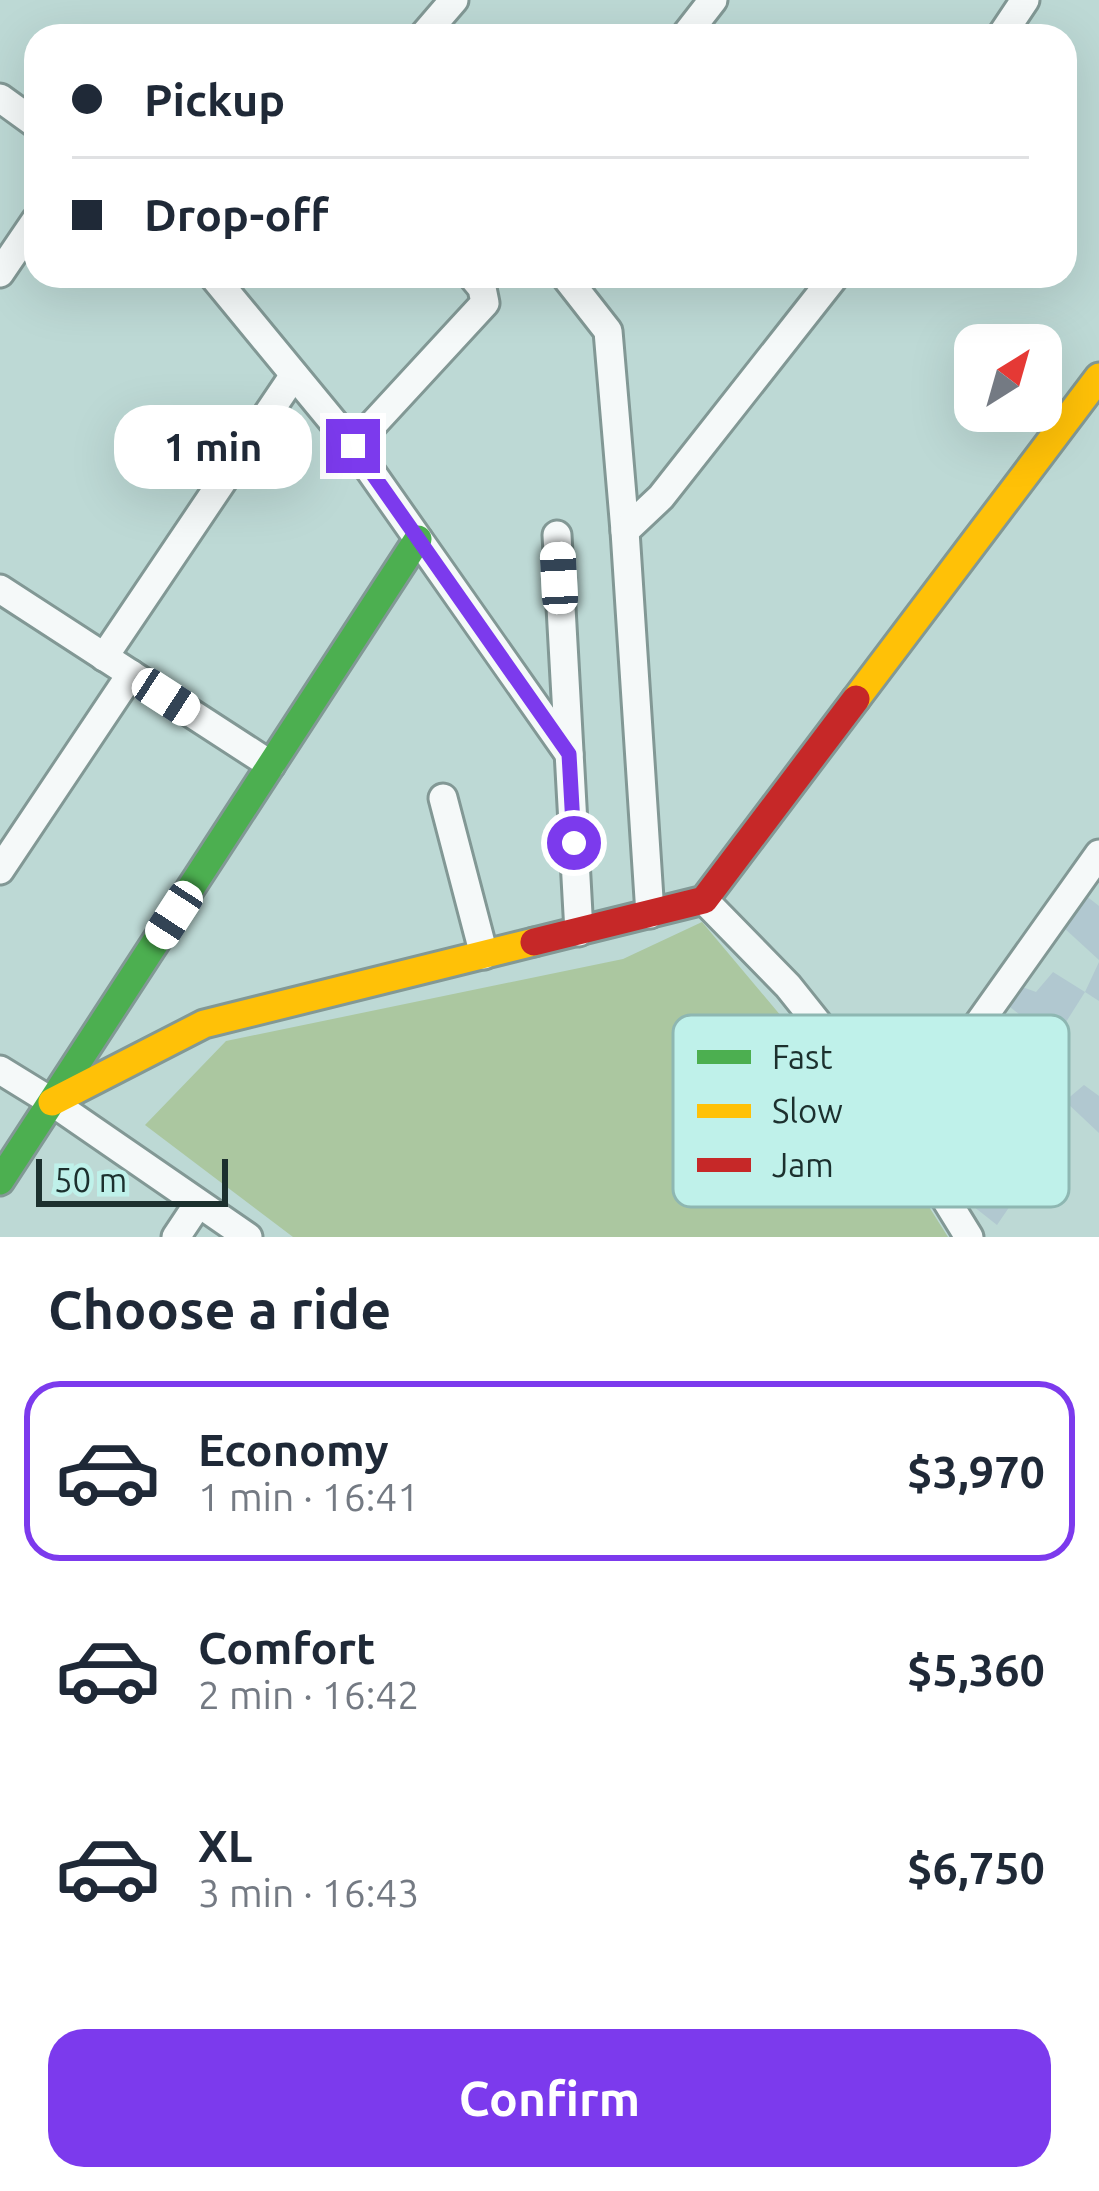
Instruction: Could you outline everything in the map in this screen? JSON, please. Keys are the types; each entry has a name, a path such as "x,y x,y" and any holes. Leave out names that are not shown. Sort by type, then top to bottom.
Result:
{"street":[{"path":"433,24 454,0"},
{"path":"694,24 713,0"},
{"path":"0,273 24,238"},
{"path":"223,288 353,446 569,754"},
{"path":"353,446 485,302 482,288"},
{"path":"574,288 608,331 650,914"},
{"path":"625,531 661,497 826,288"},
{"path":"104,657 295,375"},
{"path":"52,1102 203,1024 704,900 1099,377"},
{"path":"556,535 579,932"},
{"path":"0,1180 418,539"},
{"path":"0,589 271,765"},
{"path":"0,870 131,674"},
{"path":"442,798 484,955"},
{"path":"985,1015 1099,854"},
{"path":"704,900 811,1015"},
{"path":"0,1070 248,1237"},
{"path":"176,1237 198,1204"},
{"path":"950,1207 969,1237"}],"green space":[{"path":"702,922 780,1015 673,1015 673,1207 929,1207 948,1237 293,1237 145,1125 226,1041 623,959"}],"building":[{"path":"1085,895 1099,906 1099,960 1063,927"},
{"path":"1099,962 1099,1001 1085,992"},
{"path":"1053,972 1085,992 1069,1017 1020,1015 1006,1004 1017,985 1036,992"},
{"path":"1084,1085 1099,1096 1099,1133 1069,1105 1069,1098"},
{"path":"974,1207 1009,1207 997,1225"}],"traffic: fast":[{"path":"0,1181 418,539"}],"traffic: slow":[{"path":"856,699 1099,377"},
{"path":"52,1102 204,1024 534,942"}],"traffic: jam":[{"path":"534,942 704,900 856,699"}],"route":[{"path":"353,446 569,754 574,843"}]}
